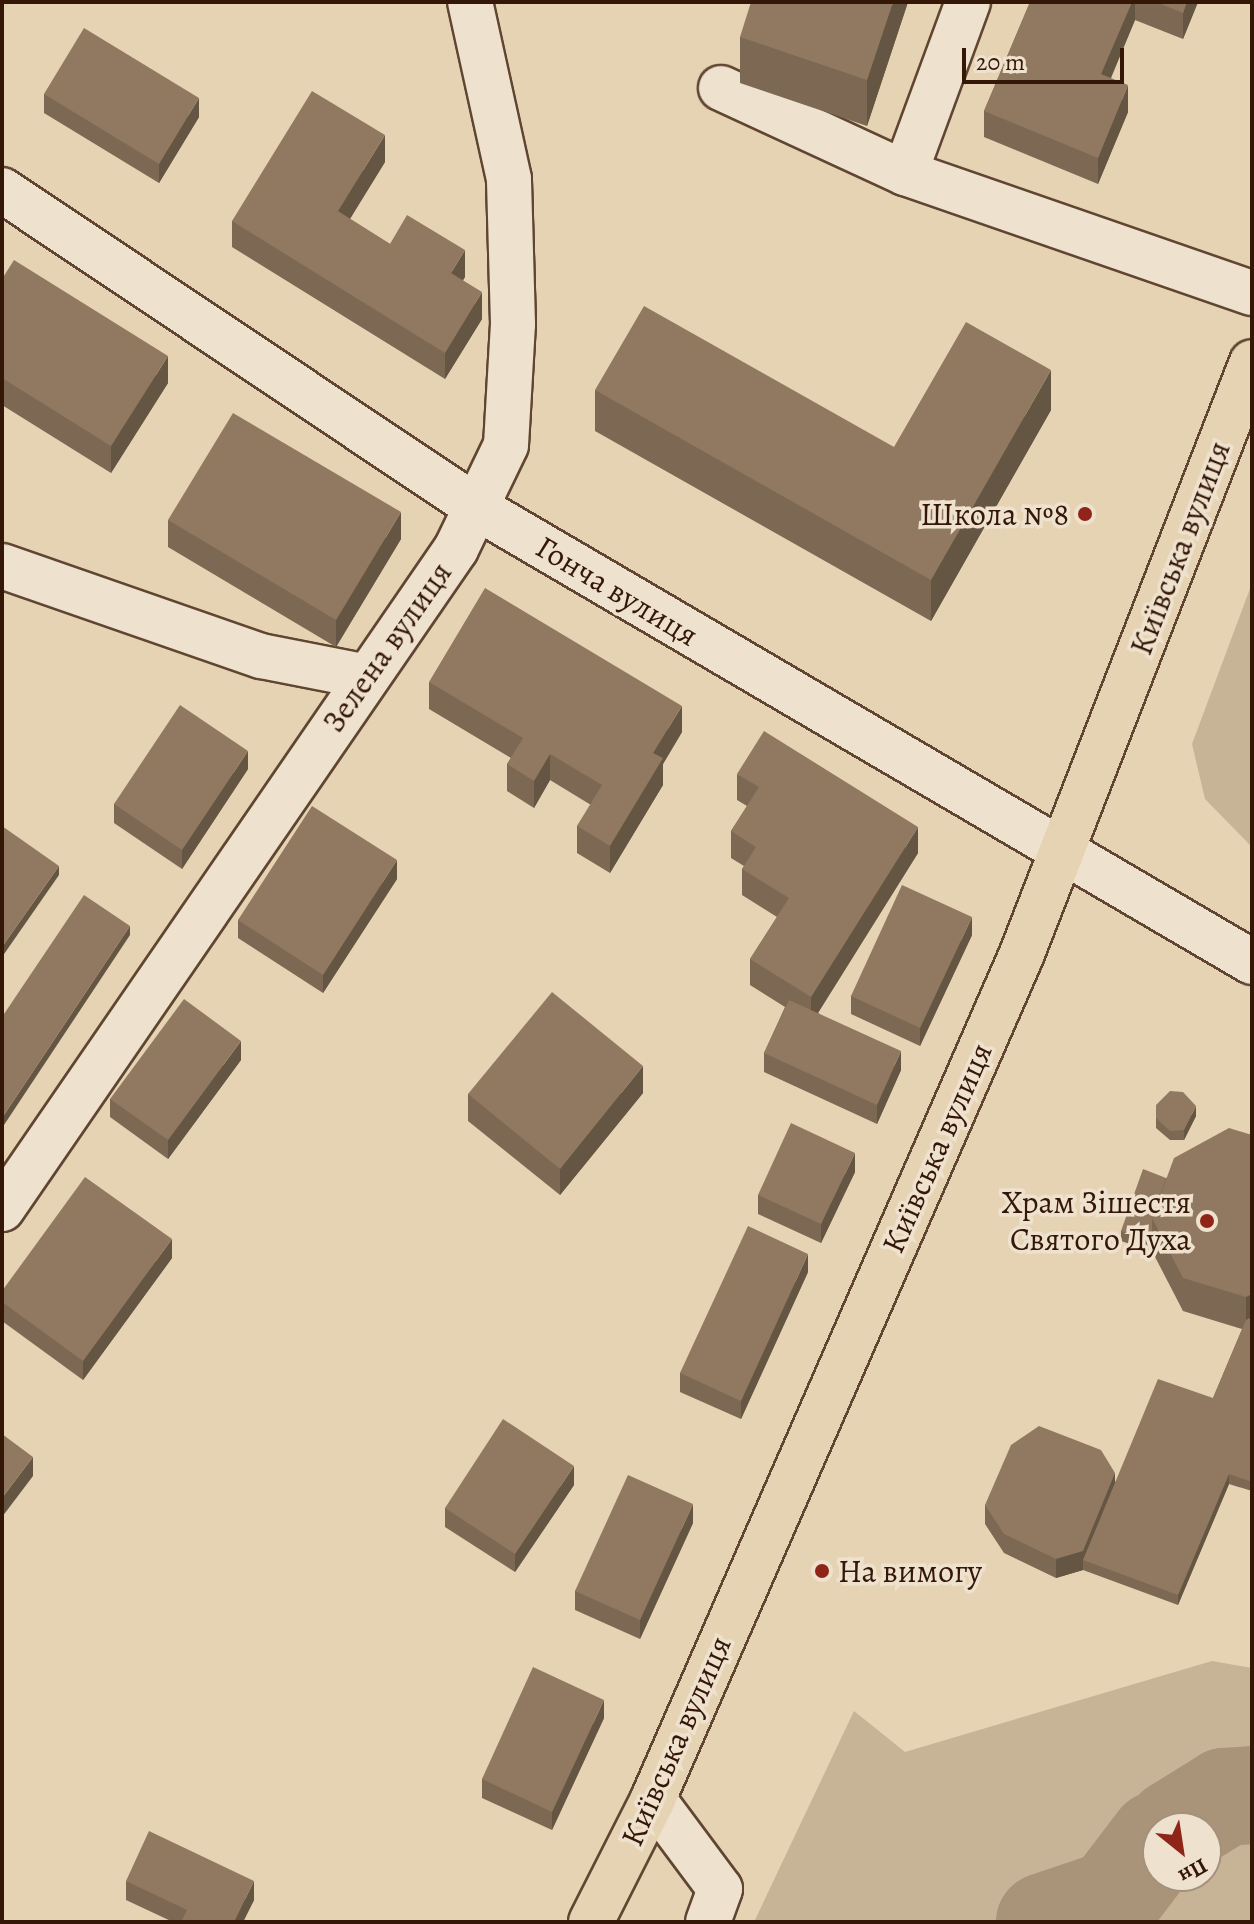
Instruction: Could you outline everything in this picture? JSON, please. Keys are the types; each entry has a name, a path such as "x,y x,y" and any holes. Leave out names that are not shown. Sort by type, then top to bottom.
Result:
{"main road":[{"name":"Київська вулиця","path":"591,1922 653,1799 1060,854 1252,362"}],"street":[{"name":"Зелена вулиця","path":"2,1209 479,509 506,445 513,324 509,179 470,2"},
{"path":"905,173 968,2"},
{"path":"721,88 905,173 1252,293"},
{"name":"Гонча вулиця","path":"2,190 479,509 1060,854 1252,962"},
{"path":"2,566 261,656 363,676"},
{"path":"653,1799 720,1889 708,1922"}],"shaded area":[{"path":"1251,586 1252,847 1205,799 1192,744"},
{"path":"1212,1661 1252,1668 1252,1922 754,1922 854,1711 905,1752"}],"building":[{"path":"751,2 893,2 867,80 740,37"},
{"path":"1030,2 1132,2 1101,74 1128,85 1098,158 984,111"},
{"path":"1156,2 1187,2 1183,13"},
{"path":"84,28 199,98 159,164 44,94"},
{"path":"312,91 385,135 338,211 390,244 407,215 465,250 451,273 482,292 445,353 232,221"},
{"path":"14,260 168,356 111,446 2,378 2,279"},
{"path":"644,306 894,447 966,322 1051,370 931,580 595,390"},
{"path":"233,413 401,512 336,620 168,520"},
{"path":"485,588 682,706 653,753 663,758 610,846 577,826 602,785 550,754 534,781 507,764 523,738 429,682"},
{"path":"180,705 248,751 182,850 114,804"},
{"path":"764,731 918,827 811,997 750,959 789,898 742,869 756,847 731,831 759,787 737,774"},
{"path":"312,806 397,860 323,975 238,920"},
{"path":"2,826 59,866 2,947"},
{"path":"902,885 972,917 920,1028 851,996"},
{"path":"84,895 130,926 2,1118 2,1017"},
{"path":"552,992 643,1066 560,1169 468,1094"},
{"path":"184,999 241,1041 168,1140 110,1099"},
{"path":"789,1000 901,1051 877,1105 764,1053"},
{"path":"1170,1091 1183,1092 1196,1106 1184,1130 1170,1131 1156,1118 1156,1105"},
{"path":"791,1123 855,1153 821,1224 758,1195"},
{"name":"Храм Зішестя Святого Духа","path":"1229,1128 1252,1135 1252,1294 1246,1297 1183,1278 1152,1218 1174,1158"},
{"path":"1143,1169 1166,1178 1152,1218 1152,1241 1121,1231"},
{"path":"85,1177 172,1239 83,1361 2,1302 2,1291"},
{"path":"748,1226 808,1254 741,1401 680,1373"},
{"path":"1252,1317 1252,1482 1229,1474 1178,1595 1083,1560 1158,1379 1213,1398 1246,1320"},
{"path":"503,1419 574,1466 515,1554 445,1508"},
{"path":"1039,1426 1101,1450 1115,1473 1083,1551 1056,1559 1004,1534 985,1505 1011,1445"},
{"path":"2,1434 33,1457 2,1498"},
{"path":"628,1475 693,1504 640,1620 575,1591"},
{"path":"533,1667 604,1700 552,1812 482,1779"},
{"path":"149,1831 254,1881 234,1922 181,1922 187,1910 126,1881"}],"waterway":[{"path":"1201,1812 1225,1797 1252,1795"},
{"path":"1045,1922 1113,1899 1142,1861"}],"place":[{"name":"Школа №8","path":"1085,514"},
{"name":"Храм Зішестя Святого Духа","path":"1207,1221"},
{"name":"На вимогу","path":"822,1571"}]}
